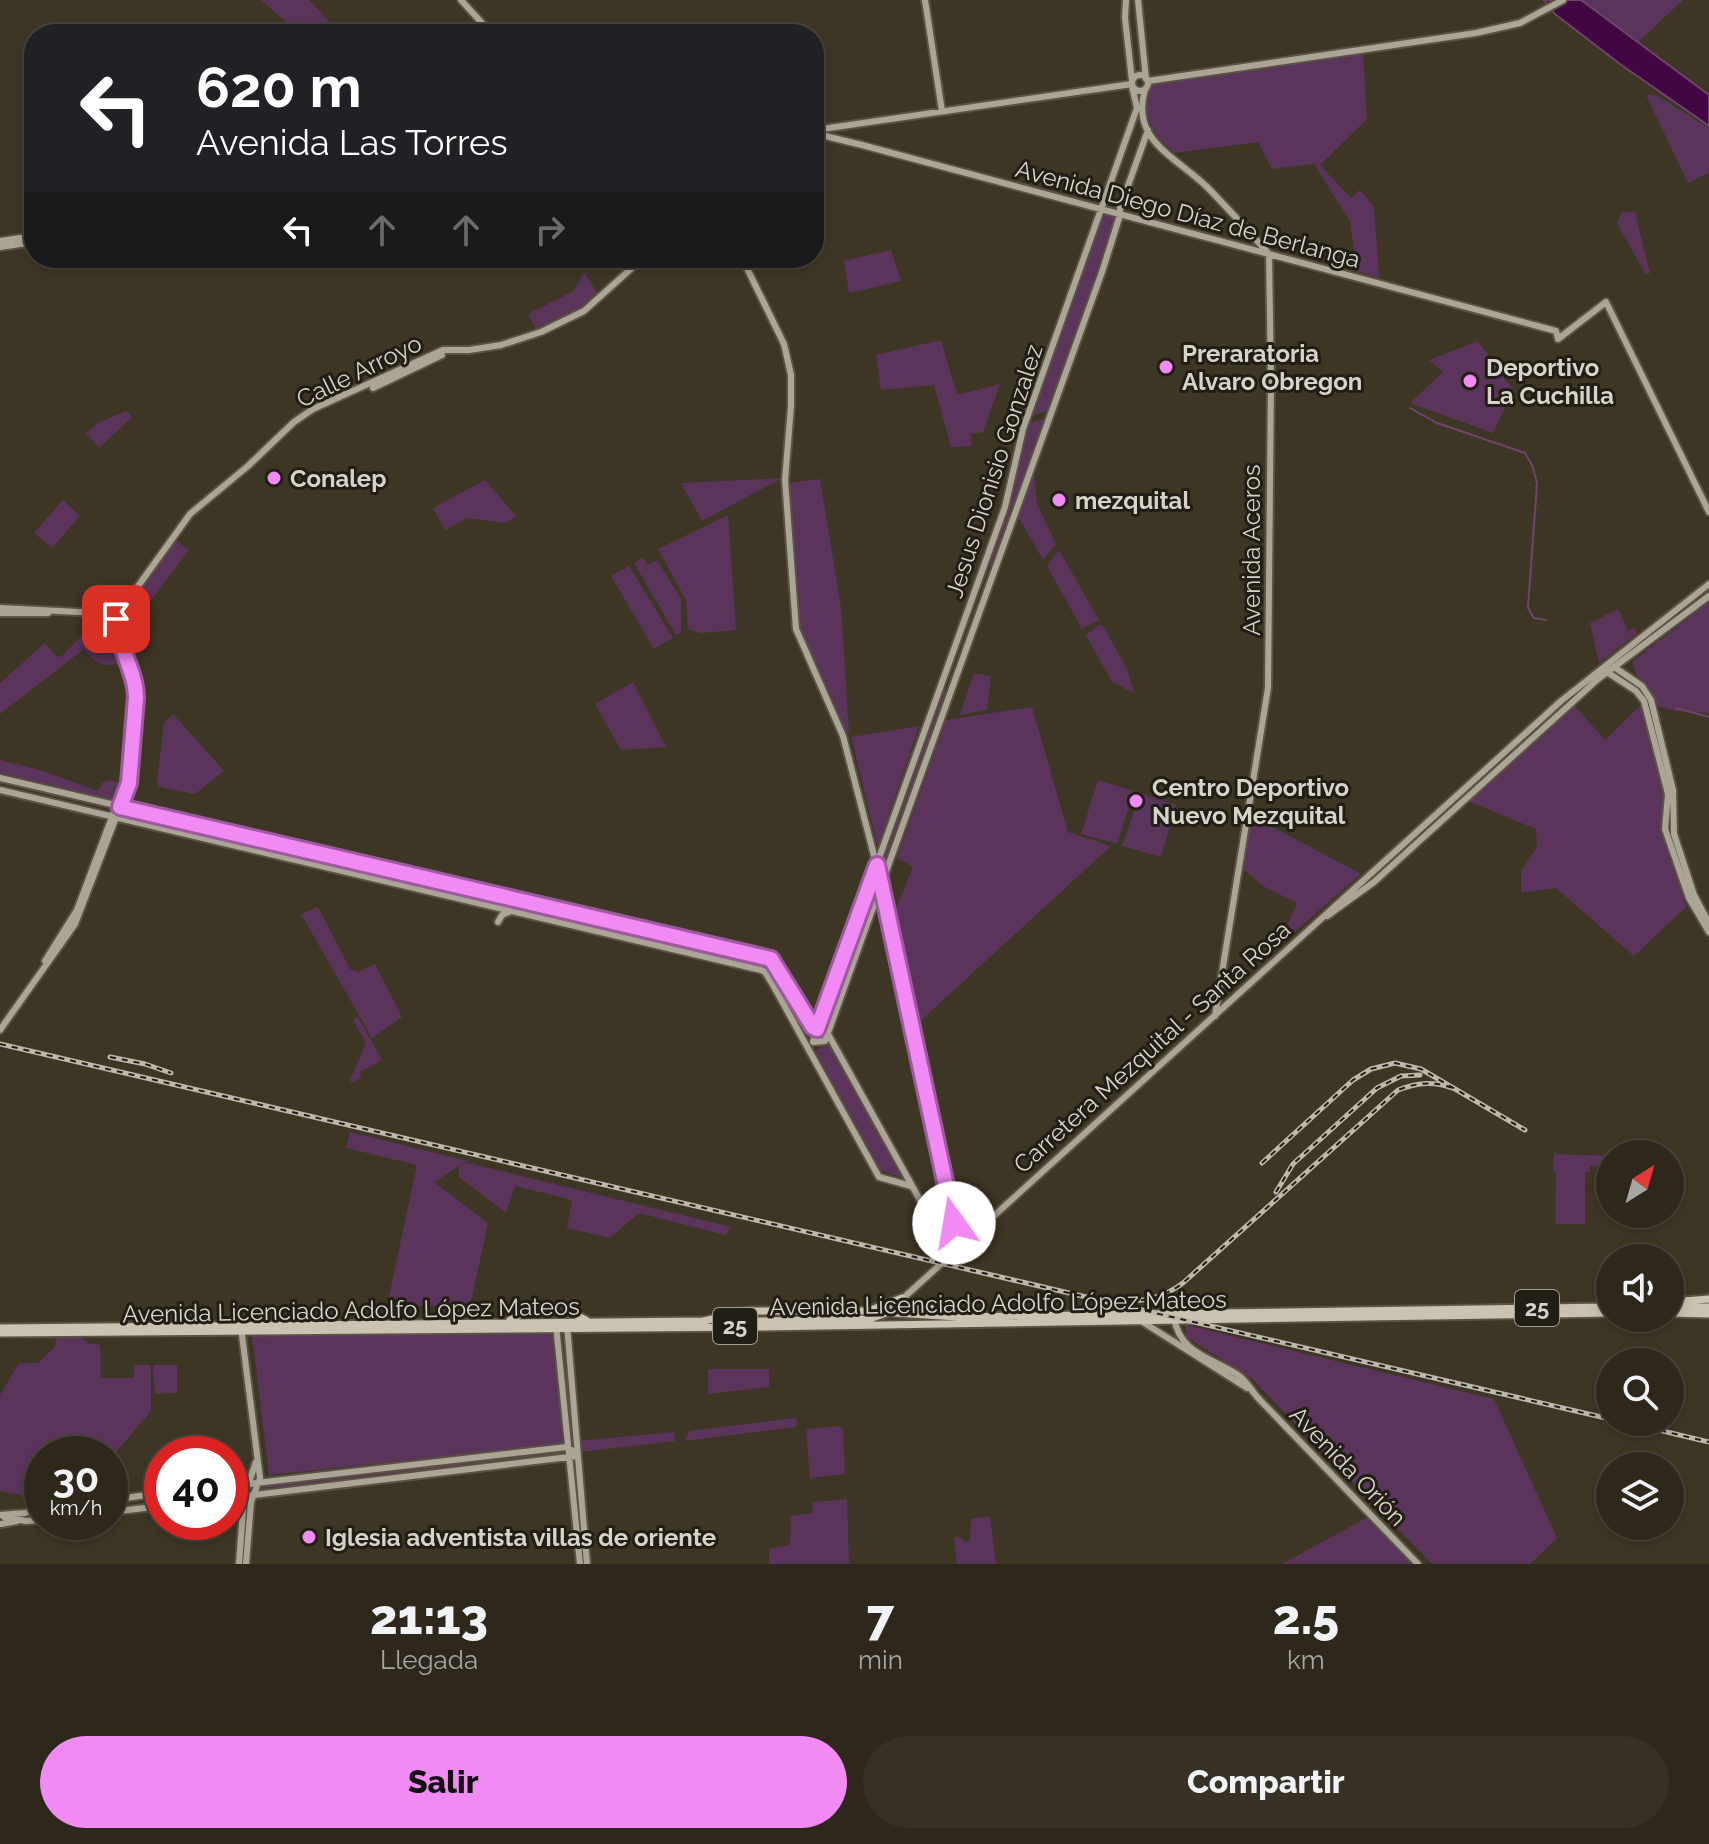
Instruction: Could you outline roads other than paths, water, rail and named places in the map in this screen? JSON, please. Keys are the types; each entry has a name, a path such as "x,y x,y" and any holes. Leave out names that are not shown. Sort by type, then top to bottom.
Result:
{"main road":[{"path":"865,1311 905,1295 907,1308 914,1316"},
{"path":"1684,1302 1709,1299"},
{"path":"1684,1305 1709,1307"},
{"name":"25","path":"1467,1311 1596,1307"},
{"path":"907,1308 938,1309 960,1317"},
{"path":"506,1322 529,1310"},
{"path":"567,1310 588,1321"},
{"name":"Avenida Licenciado Adolfo López Mateos","path":"567,1324 588,1321 706,1321 749,1311 865,1311 960,1317 1137,1317"},
{"name":"Avenida Licenciado Adolfo López Mateos","path":"0,1331 556,1324 894,1325 1467,1311"},
{"name":"25","path":"1467,1311 1596,1313"},
{"path":"737,1326 748,1322 875,1318 888,1312 894,1325"},
{"path":"1684,1313 1709,1314"},
{"name":"Avenida Licenciado Adolfo López Mateos","path":"241,1328 506,1322 556,1324"}],"street":[{"path":"461,0 483,24"},
{"path":"925,0 942,111"},
{"path":"1126,0 1132,84 1148,130 1162,150 1204,184 1269,254"},
{"path":"1138,0 1147,80"},
{"path":"824,129 1132,84 1137,76 1147,80 1476,33 1515,25 1563,0"},
{"name":"Jesus Dionisio Gonzalez","path":"809,1043 817,1029 877,865 1005,507 1023,429 1147,80"},
{"path":"1132,84 1137,91 1145,90"},
{"name":"Jesus Dionisio Gonzalez","path":"828,1034 1148,130"},
{"name":"Avenida Diego Díaz de Berlanga","path":"824,138 1269,254 1557,335 1606,302 1709,512"},
{"path":"0,241 24,237"},
{"path":"0,247 24,243"},
{"name":"Avenida Aceros","path":"1215,1016 1268,688 1269,254"},
{"name":"Calle Arroyo","path":"116,612 190,514 290,427 322,409 455,350 501,345 541,332 584,311 632,268"},
{"path":"747,268 784,344 791,375 785,480 796,629 843,736 877,865 883,911 936,1158 945,1182 960,1247"},
{"name":"Carretera Mezquital - Santa Rosa","path":"888,1312 1314,924 1604,668 1709,584"},
{"path":"1604,668 1613,667 1628,658 1708,596"},
{"path":"0,610 116,612 115,630 132,698 124,783 75,924 0,1027"},
{"path":"96,613 115,630"},
{"path":"1628,658 1628,667 1654,707 1673,790 1674,834 1694,895 1709,923"},
{"path":"1613,667 1635,680"},
{"path":"1604,668 1636,691 1644,701 1668,794 1665,829 1689,898 1709,932"},
{"path":"0,778 771,959 813,1027 828,1034 946,1247"},
{"path":"0,790 761,970 809,1043 879,1177 911,1186"},
{"path":"84,798 90,804 85,810"},
{"path":"498,922 502,915 510,911"},
{"path":"809,1043 825,1042 828,1034"},
{"path":"1174,1316 1177,1334 1184,1346"},
{"name":"Avenida Orión","path":"1137,1317 1239,1376 1418,1564"},
{"path":"556,1324 587,1564"},
{"path":"567,1324 575,1437 571,1452 580,1564"},
{"path":"241,1328 260,1484 253,1496 246,1564"},
{"path":"258,1458 248,1485 348,1472 571,1452"},
{"path":"248,1496 571,1452"},
{"path":"348,1472 345,1479 348,1484"},
{"path":"1,1518 24,1513"},
{"path":"1,1518 24,1520"},
{"path":"239,1564 240,1540"}],"waterway":[{"path":"1410,408 1437,423 1525,453 1537,483 1528,608 1534,618 1546,620"},
{"path":"1676,708 1709,717"}],"railway":[{"path":"0,1044 1596,1416"},
{"path":"110,1057 171,1073"},
{"path":"1262,1163 1353,1080 1371,1069 1395,1063 1421,1069 1525,1130"},
{"path":"1276,1192 1293,1164 1377,1088 1401,1076 1420,1075"},
{"path":"1129,1301 1158,1296 1183,1283 1398,1090 1427,1084 1455,1089"},
{"path":"1684,1436 1709,1442"}],"place":[{"name":"Preraratoria Alvaro Obregon","path":"1166,367"},
{"name":"Deportivo La Cuchilla","path":"1470,381"},
{"name":"Conalep","path":"274,478"},
{"name":"mezquital","path":"1059,500"},
{"name":"Centro Deportivo Nuevo Mezquital","path":"1136,801"},
{"name":"Iglesia adventista villas de oriente","path":"309,1537"}]}
